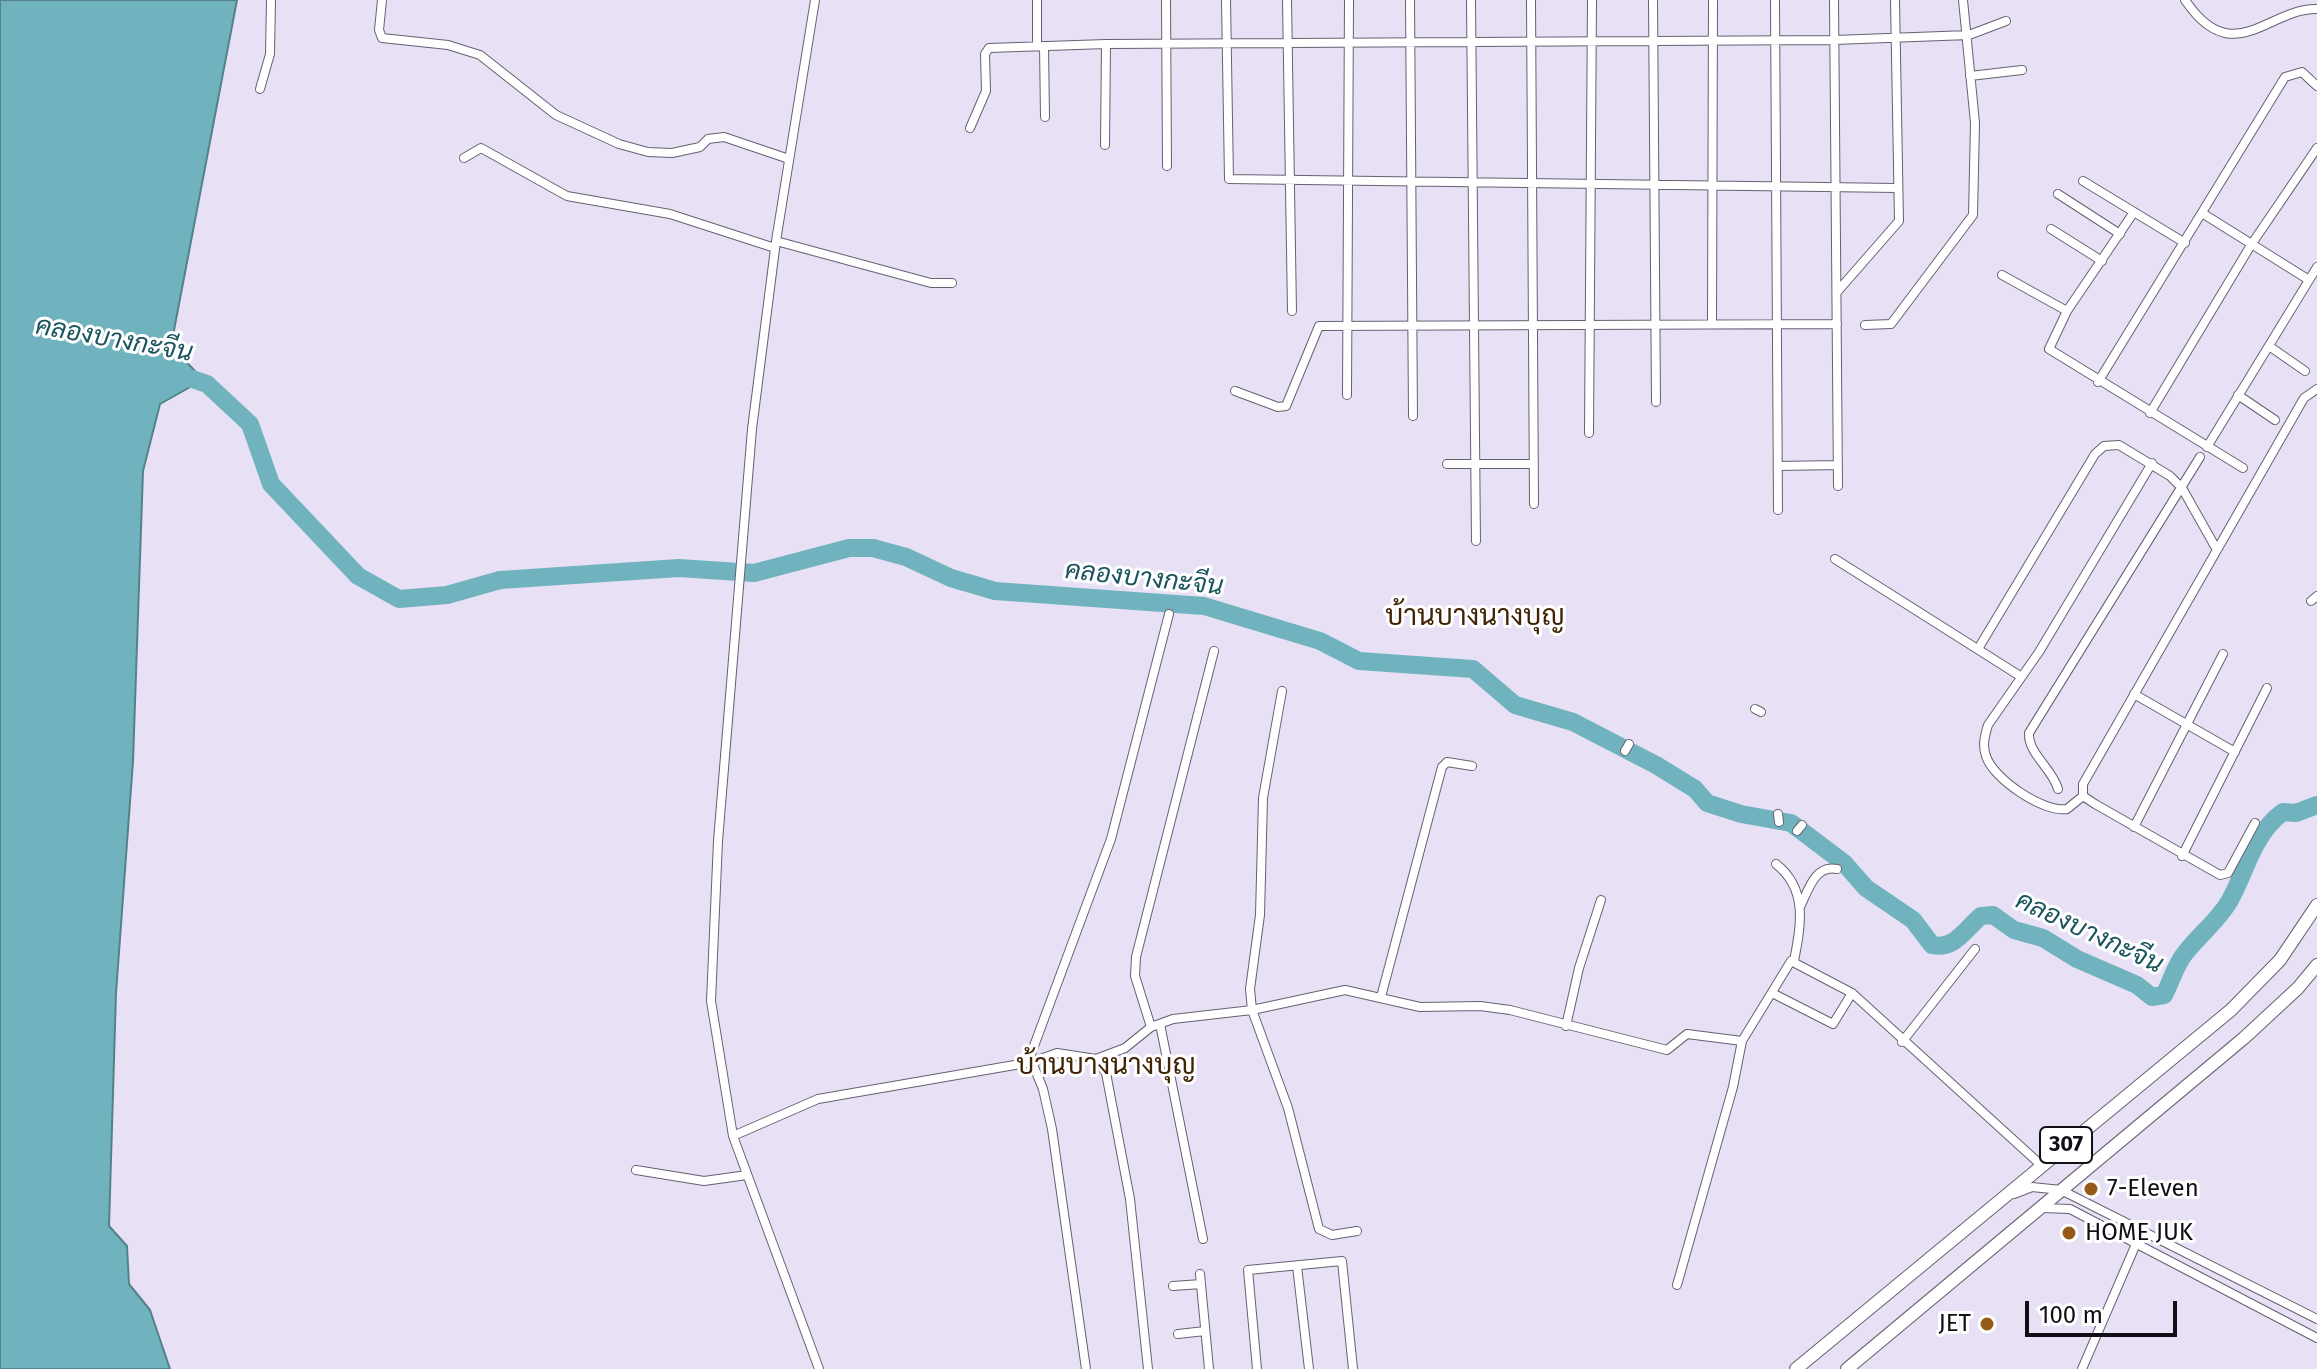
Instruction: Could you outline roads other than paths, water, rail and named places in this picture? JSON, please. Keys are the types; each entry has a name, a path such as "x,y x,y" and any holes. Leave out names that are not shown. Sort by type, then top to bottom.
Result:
{"main road":[{"name":"307","path":"1796,1369 2006,1198 2041,1165 2260,984 2317,905"},
{"name":"307","path":"1847,1369 2273,1014 2317,965"}],"street":[{"path":"815,0 776,244 752,429 718,841 711,1001 733,1136 819,1369"},
{"path":"1037,0 1045,117"},
{"path":"1166,0 1167,166"},
{"path":"1226,0 1229,179 1897,188"},
{"path":"1287,0 1292,311"},
{"path":"1347,395 1349,0"},
{"path":"1410,0 1415,325 1413,416"},
{"path":"1471,0 1476,541"},
{"path":"1531,0 1534,504"},
{"path":"1589,433 1592,0"},
{"path":"1653,0 1656,402"},
{"path":"1712,324 1713,0"},
{"path":"1775,0 1778,510"},
{"path":"1834,0 1838,486"},
{"path":"1837,292 1897,224 1895,0"},
{"path":"1865,325 1891,324 1973,215 1975,123 1969,35 1963,0"},
{"path":"2185,0 2211,26 2228,33 2265,28 2304,10 2317,9"},
{"path":"382,1 379,23 382,38 448,45 480,55 556,115 619,144 648,152 672,153 700,147 708,139 724,137 789,159"},
{"path":"260,89 270,54 271,4"},
{"path":"970,128 986,91 985,54 989,48 1166,43 1834,40 1969,35 2006,21"},
{"path":"1105,145 1106,44"},
{"path":"1970,76 2022,70"},
{"path":"2098,382 2285,77 2302,72 2317,86"},
{"path":"464,158 481,148 567,196 670,214 931,283 952,283"},
{"path":"2150,413 2251,245 2317,148"},
{"path":"2083,181 2185,243"},
{"path":"2058,194 2120,234"},
{"path":"2134,212 2067,311 2049,349 2098,382 2243,468"},
{"path":"2202,213 2309,280"},
{"path":"2051,229 2102,261"},
{"path":"2207,447 2317,267"},
{"path":"2002,275 2067,311"},
{"path":"1235,391 1278,407 1286,406 1319,326 1837,324"},
{"path":"2269,346 2305,371"},
{"path":"2083,796 2083,784 2304,398 2317,389"},
{"path":"2238,395 2275,420"},
{"path":"1978,649 2095,454 2104,446 2119,445 2152,463 2182,488 2217,550"},
{"path":"2058,789 2055,777 2032,749 2029,733 2200,457"},
{"path":"2083,796 2067,809 2048,809 2006,782 1986,758 1984,737 1988,725 2039,652 2152,463"},
{"path":"1447,464 1534,464"},
{"path":"1778,466 1838,465"},
{"path":"1835,559 2020,676"},
{"path":"1086,1369 1052,1129 1030,1062 1111,839 1169,614"},
{"path":"1203,1239 1156,1026 1135,976 1136,957 1214,651"},
{"path":"2134,827 2223,654"},
{"path":"2182,856 2267,688"},
{"path":"1282,691 1263,798 1260,915 1250,989 1252,1010 1288,1108 1319,1229 1332,1235 1357,1231"},
{"path":"2134,694 2235,752"},
{"path":"1381,997 1442,767 1447,762 1472,766"},
{"path":"2083,796 2182,856 2220,875 2228,873 2255,823"},
{"path":"1677,1285 1733,1087 1742,1041 1794,961 1800,908 1795,883 1776,864"},
{"path":"1800,908 1820,871 1828,867 1837,869"},
{"path":"1566,1026 1579,968 1601,900"},
{"path":"1902,1042 1975,949"},
{"path":"1794,961 1852,993 1902,1042 2041,1165"},
{"path":"733,1136 818,1099 1030,1062 1057,1053 1096,1059 1125,1048 1156,1026 1173,1019 1252,1010 1345,990 1420,1007 1490,1007 1667,1050 1687,1034 1742,1041"},
{"path":"1774,994 1833,1024 1852,993"},
{"path":"1096,1059 1106,1073 1130,1199 1148,1369"},
{"path":"636,1170 704,1181 747,1175"},
{"path":"2006,1198 2032,1187 2061,1190 2317,1319"},
{"path":"2038,1208 2070,1209 2317,1338"},
{"path":"2082,1369 2136,1244"},
{"path":"1257,1369 1248,1270 1342,1261 1353,1369"},
{"path":"1297,1266 1309,1369"},
{"path":"1200,1274 1209,1369"},
{"path":"1173,1286 1201,1284"},
{"path":"2254,1306 2261,1292"},
{"path":"1178,1334 1205,1331"}],"water":[{"path":"0,0 237,0 171,346 196,372 192,386 160,404 143,471 133,761 116,993 109,1226 127,1246 129,1284 150,1310 170,1369 0,1369"}],"waterway":[{"name":"คลองบางกะจีน","path":"172,372 207,384 250,424 271,484 358,576 399,599 447,595 500,580 679,568 754,573 849,548 873,548 906,557 951,578 995,591 1204,606 1320,641 1359,661 1473,669 1515,705 1573,722 1656,765 1695,789 1707,803 1741,814 1791,823 1844,863 1866,888 1913,920 1932,945 1947,944 1981,916 1993,915 2014,930 2043,938 2077,959 2137,985 2152,997 2164,995 2182,957 2226,907 2264,831 2283,812 2296,813 2317,805"}],"place":[{"name":"7-Eleven","path":"2091,1189"},
{"name":"HOME JUK","path":"2069,1233"},
{"name":"JET","path":"1987,1324"}],"district":[{"name":"บ้านบางนางบุญ","path":"1475,617"},
{"name":"บ้านบางนางบุญ","path":"1106,1066"}]}
